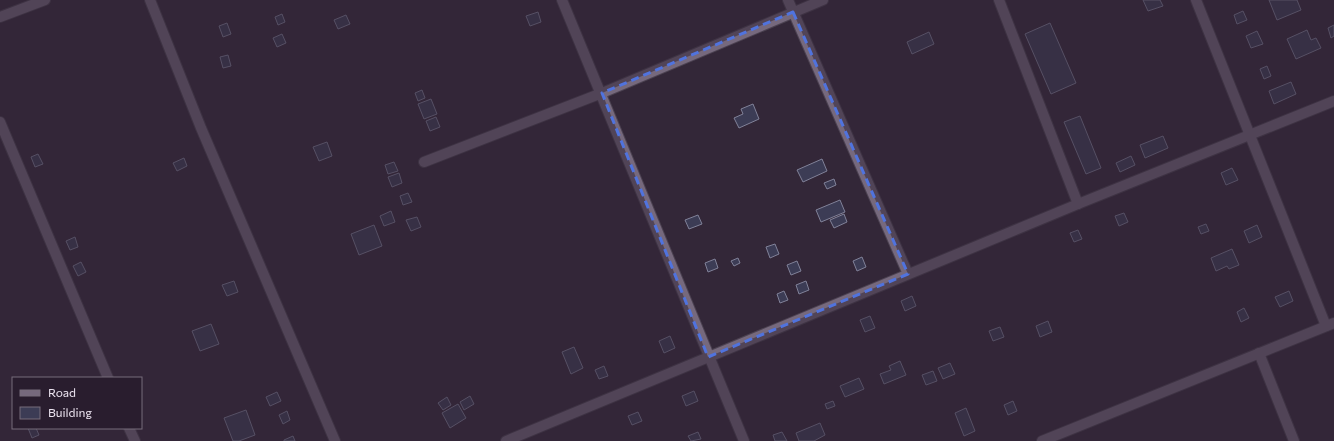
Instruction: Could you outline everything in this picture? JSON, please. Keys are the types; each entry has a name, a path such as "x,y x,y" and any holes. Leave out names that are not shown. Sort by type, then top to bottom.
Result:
{"street":[{"path":"0,17 45,0"},
{"path":"150,0 201,128 335,441"},
{"path":"562,0 602,94 708,357 744,441"},
{"path":"788,0 908,274"},
{"path":"424,162 602,94 823,0"},
{"path":"999,0 1078,204"},
{"path":"1042,441 1330,325 1196,0"},
{"path":"506,441 1078,204 1334,101"},
{"path":"0,122 108,377"},
{"path":"1259,353 1294,441"},
{"path":"129,429 135,441"}],"highlighted area":[{"path":"793,12 908,274 708,357 602,93"}],"building":[{"path":"1143,0 1160,0 1163,6 1148,11"},
{"path":"1269,0 1297,0 1301,10 1277,20"},
{"path":"1243,11 1247,20 1237,24 1234,15"},
{"path":"538,12 541,22 530,26 526,16"},
{"path":"282,14 285,22 278,25 275,17"},
{"path":"346,15 350,24 338,29 334,20"},
{"path":"227,23 231,34 223,37 219,26"},
{"path":"1050,23 1076,83 1051,94 1025,34"},
{"path":"1334,25 1334,36 1331,38 1328,28"},
{"path":"1307,30 1311,40 1316,38 1321,48 1296,59 1287,39"},
{"path":"1257,31 1263,44 1251,48 1246,36"},
{"path":"929,32 934,44 912,54 907,42"},
{"path":"282,34 286,43 277,47 273,38"},
{"path":"228,55 231,66 223,68 220,57"},
{"path":"1267,66 1271,76 1264,79 1260,69"},
{"path":"1291,82 1296,94 1274,104 1269,91"},
{"path":"422,90 425,98 418,101 415,93"},
{"path":"431,99 437,114 424,119 418,104"},
{"path":"753,104 759,119 739,128 734,118 743,114 741,109"},
{"path":"1080,116 1101,168 1086,174 1064,122"},
{"path":"436,117 440,127 430,131 426,121"},
{"path":"1163,136 1168,148 1145,158 1140,145"},
{"path":"327,142 332,156 319,161 313,147"},
{"path":"38,154 43,164 35,167 31,157"},
{"path":"1131,156 1135,165 1120,172 1116,163"},
{"path":"184,158 187,166 177,171 173,163"},
{"path":"822,159 827,171 803,182 797,170"},
{"path":"394,162 398,171 388,174 385,165"},
{"path":"1232,168 1238,180 1226,185 1221,173"},
{"path":"399,173 402,183 392,187 388,177"},
{"path":"834,179 836,185 827,189 824,183"},
{"path":"408,193 412,202 403,205 400,196"},
{"path":"840,200 845,212 821,222 816,210"},
{"path":"391,211 395,222 384,226 380,216"},
{"path":"1124,213 1128,222 1119,226 1115,216"},
{"path":"844,214 847,222 834,228 830,220"},
{"path":"698,215 702,224 689,229 685,220"},
{"path":"417,217 421,227 411,231 406,220"},
{"path":"1206,224 1209,231 1201,234 1198,227"},
{"path":"374,225 382,246 359,255 351,234"},
{"path":"1257,225 1262,237 1249,243 1244,231"},
{"path":"1078,230 1082,239 1074,242 1070,233"},
{"path":"75,237 78,247 70,250 66,241"},
{"path":"775,244 779,254 770,258 766,247"},
{"path":"1232,249 1239,265 1229,269 1227,266 1216,271 1211,258"},
{"path":"862,257 866,267 857,271 853,261"},
{"path":"738,258 740,263 734,266 731,261"},
{"path":"715,259 718,268 708,272 705,263"},
{"path":"797,261 801,271 791,275 787,265"},
{"path":"81,262 86,272 78,276 73,266"},
{"path":"234,281 238,292 227,296 222,285"},
{"path":"806,281 809,290 799,294 796,285"},
{"path":"784,291 788,300 780,303 777,294"},
{"path":"1289,291 1293,301 1280,307 1275,297"},
{"path":"912,296 916,306 905,311 901,301"},
{"path":"1244,308 1249,318 1241,322 1237,312"},
{"path":"870,316 875,328 865,332 860,320"},
{"path":"1048,321 1052,332 1040,337 1036,326"},
{"path":"211,324 219,344 200,351 192,331"},
{"path":"1000,327 1004,337 993,341 989,331"},
{"path":"670,336 675,348 664,353 659,341"},
{"path":"574,347 583,368 571,374 562,352"},
{"path":"900,361 906,375 884,384 880,374 891,370 889,366"},
{"path":"950,363 955,374 943,379 938,368"},
{"path":"604,366 608,376 599,379 595,370"},
{"path":"933,371 937,381 926,385 922,375"},
{"path":"859,378 864,389 845,397 840,386"},
{"path":"694,391 698,401 686,406 682,396"},
{"path":"277,392 281,401 270,406 266,397"},
{"path":"470,396 474,404 464,410 460,402"},
{"path":"447,397 451,405 443,410 438,403"},
{"path":"833,401 835,406 827,409 825,404"},
{"path":"1013,401 1017,411 1008,415 1004,405"},
{"path":"458,404 466,418 450,428 442,413"},
{"path":"966,408 975,431 964,436 955,413"},
{"path":"246,410 255,435 239,441 233,441 224,418"},
{"path":"287,411 290,420 283,424 279,415"},
{"path":"638,412 642,421 632,425 628,416"},
{"path":"820,423 825,435 814,441 799,441 796,433"},
{"path":"28,429 36,429 39,435 32,438"},
{"path":"698,432 701,439 691,441 688,436"},
{"path":"782,432 787,441 775,441 773,435"},
{"path":"293,436 295,441 284,441 284,440"}]}
